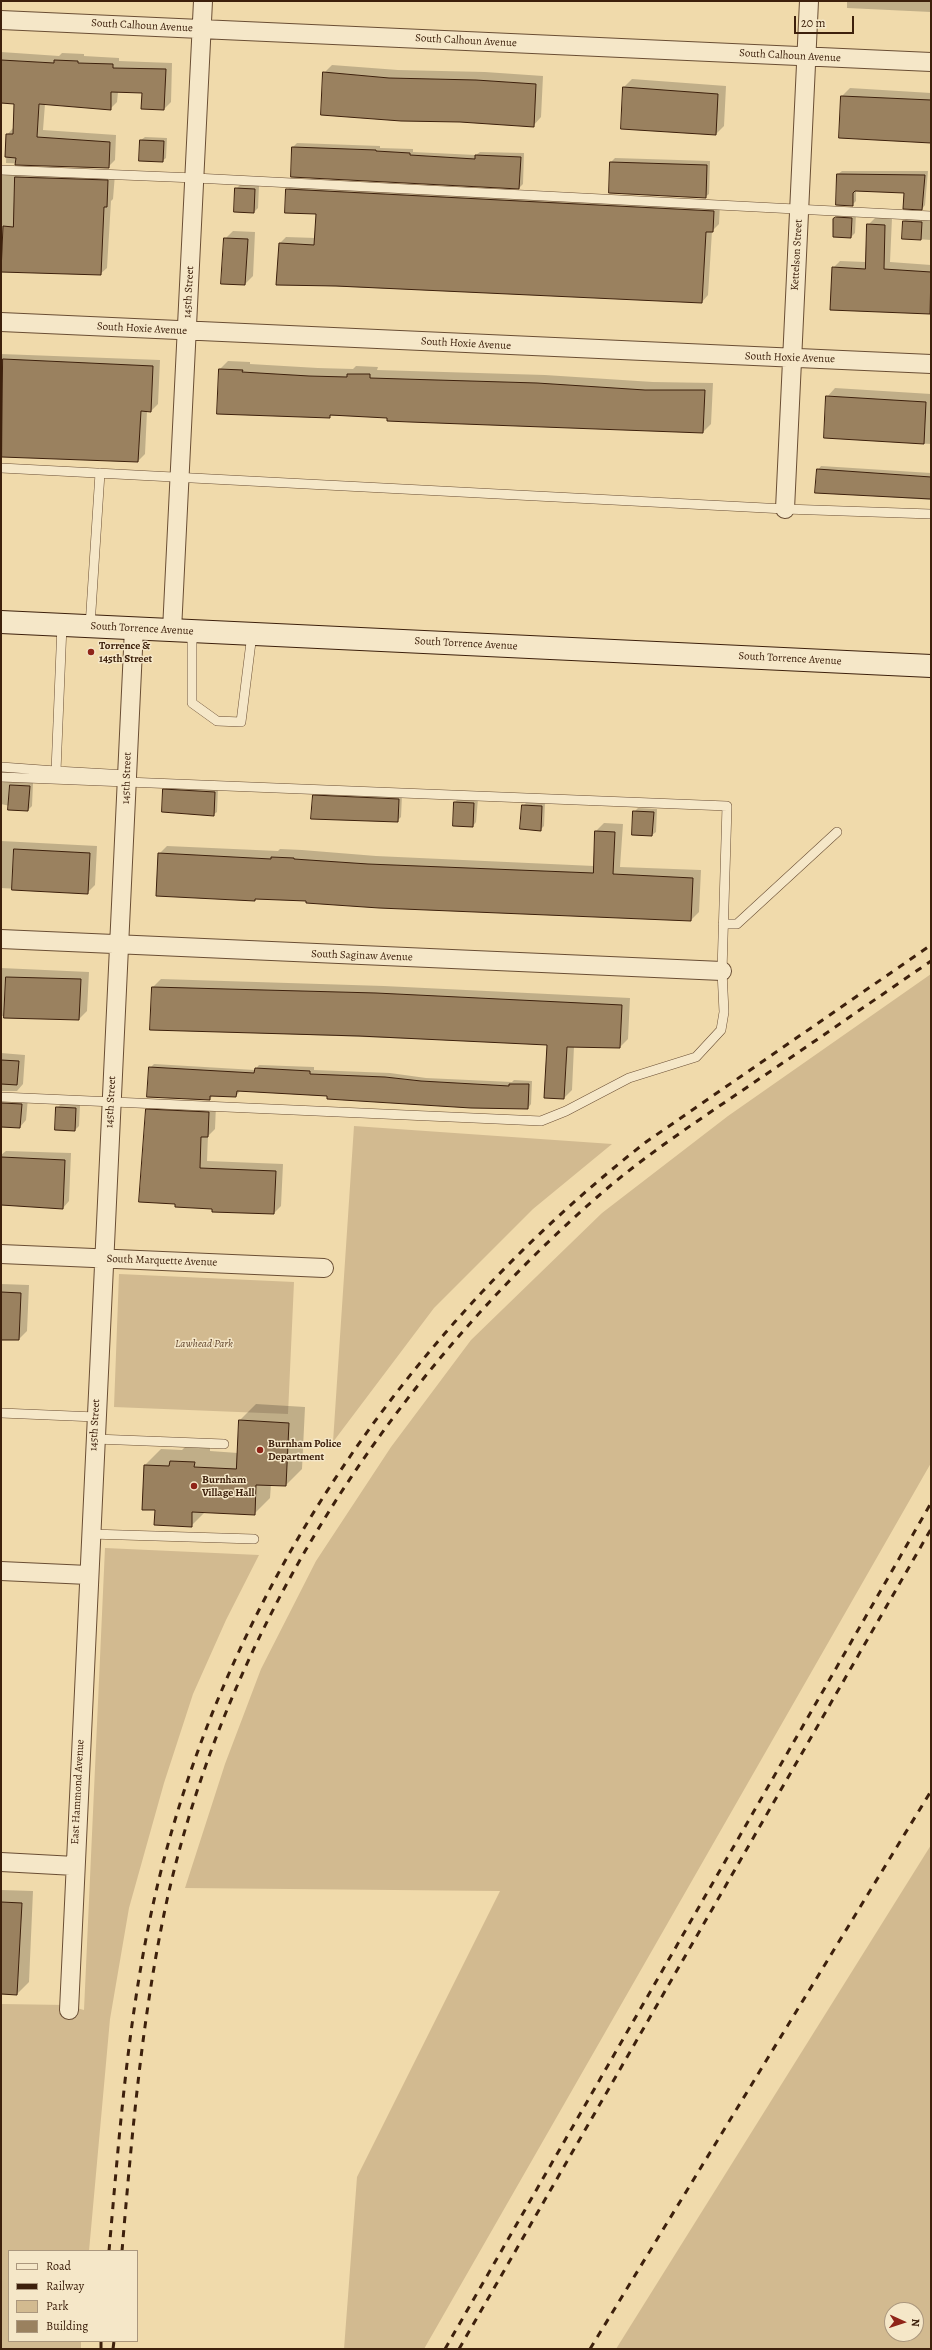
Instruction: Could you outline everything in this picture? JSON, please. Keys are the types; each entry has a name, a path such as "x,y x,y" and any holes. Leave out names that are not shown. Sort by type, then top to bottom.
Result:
{"main road":[{"name":"South Torrence Avenue","path":"1,622 931,666"}],"street":[{"name":"145th Street","path":"182,630 180,477 203,1"},
{"name":"Kettelson Street","path":"785,508 809,1"},
{"name":"South Calhoun Avenue","path":"1,20 931,62"},
{"name":"South Hoxie Avenue","path":"1,322 931,364"},
{"name":"145th Street","path":"88,1575 134,628"},
{"name":"South Saginaw Avenue","path":"1,940 722,971"},
{"name":"South Marquette Avenue","path":"1,1254 324,1268"},
{"path":"1,1571 88,1575"},
{"name":"East Hammond Avenue","path":"69,2010 88,1575"},
{"path":"1,1862 75,1866"}],"lane":[{"path":"1,170 195,178 931,216"},
{"path":"1,468 785,508 931,514"},
{"path":"90,626 100,473"},
{"path":"56,771 62,625"},
{"path":"182,630 192,703 217,721 241,722 252,634"},
{"path":"1,767 56,771 127,779"},
{"path":"1,777 127,779 727,806 722,971 724,1012 721,1030 696,1057 629,1078 566,1111 541,1121 1,1097"},
{"path":"724,924 738,924 837,832"},
{"path":"1,1413 96,1417"},
{"path":"94,1439 224,1444"},
{"path":"90,1534 254,1539"}],"green space":[{"path":"931,974 931,1463 424,2349 344,2349 357,2177 500,1891 185,1888 225,1764 261,1669 316,1561 391,1447 471,1340 602,1213 728,1116"},
{"path":"354,1126 612,1144 533,1209 434,1308 333,1442"},
{"name":"Lawhead Park","path":"119,1274 294,1282 288,1414 114,1407"},
{"path":"105,1548 259,1555 226,1620 193,1694 164,1783 129,1908 110,2019 89,2250 8,2250 8,2342 81,2342 81,2349 1,2349 1,2004 66,2005 84,2010"},
{"path":"931,1845 931,2349 616,2349"}],"building":[{"path":"1,60 54,63 54,60 78,61 78,63 113,64 113,68 166,69 164,110 141,109 142,93 111,92 111,110 39,104 37,137 110,142 109,168 15,165 16,158 5,157 6,134 13,134 14,104 1,103"},
{"path":"323,72 389,78 476,80 536,84 534,127 460,122 401,121 321,115"},
{"path":"623,87 718,94 716,135 621,129"},
{"path":"841,96 931,100 931,143 839,138"},
{"path":"140,140 164,141 163,162 139,161"},
{"path":"292,147 376,150 410,153 410,155 475,159 475,155 521,157 519,189 291,177"},
{"path":"610,162 707,165 706,198 609,193"},
{"path":"837,174 925,175 922,210 903,209 904,193 855,191 853,193 853,206 836,205"},
{"path":"15,177 108,180 107,207 104,207 101,275 1,272 3,226 13,227"},
{"path":"235,188 255,189 254,213 234,212"},
{"path":"286,189 714,211 713,232 706,232 702,303 336,286 276,285 279,243 314,245 316,214 285,213"},
{"path":"836,217 852,218 851,238 833,237 833,219"},
{"path":"903,221 922,222 921,240 902,239"},
{"path":"867,224 885,225 884,269 931,272 930,314 830,310 832,267 865,269"},
{"path":"224,238 248,239 245,285 221,284"},
{"path":"3,359 153,366 151,412 141,411 138,462 2,457"},
{"path":"219,369 243,370 242,372 309,376 347,377 347,374 370,374 370,378 537,383 645,390 705,390 703,433 387,421 387,418 330,415 330,418 217,414"},
{"path":"826,396 926,402 924,444 824,438"},
{"path":"817,469 931,477 931,499 815,493"},
{"path":"10,785 30,786 28,811 8,810"},
{"path":"163,789 215,792 214,816 162,812"},
{"path":"313,795 399,799 398,822 311,819"},
{"path":"454,802 474,803 473,827 453,826"},
{"path":"522,805 542,806 541,831 520,829"},
{"path":"633,811 654,812 652,836 632,835"},
{"path":"595,831 615,832 613,874 693,878 691,921 379,908 306,903 306,901 255,899 255,901 156,896 158,853 271,859 271,857 294,858 368,864 593,873"},
{"path":"14,849 90,853 88,894 12,890"},
{"path":"6,977 81,979 79,1020 4,1018"},
{"path":"152,987 376,993 622,1005 620,1048 567,1047 564,1099 544,1098 547,1045 359,1036 150,1030"},
{"path":"1,1060 19,1061 17,1085 1,1084"},
{"path":"149,1067 254,1073 255,1068 310,1071 310,1074 385,1077 421,1081 509,1086 509,1084 529,1084 528,1109 471,1108 327,1099 327,1096 237,1091 236,1097 210,1096 210,1100 147,1097"},
{"path":"1,1103 22,1104 20,1128 1,1127"},
{"path":"56,1107 76,1108 75,1131 55,1130"},
{"path":"146,1109 209,1112 208,1137 201,1137 200,1168 276,1171 274,1214 212,1212 212,1209 175,1207 175,1204 139,1202"},
{"path":"1,1157 65,1160 63,1209 1,1205"},
{"path":"1,1292 21,1293 19,1340 1,1340"},
{"path":"239,1420 289,1423 286,1486 256,1485 255,1515 192,1512 192,1527 154,1525 155,1510 142,1510 144,1465 169,1466 170,1461 195,1462 194,1467 236,1469"},
{"path":"1,1902 22,1903 17,1995 1,1994"}],"railway":[{"path":"109,2250 127,2066 140,1974 158,1883 190,1774 231,1669 281,1568 340,1472 406,1380 480,1294 560,1215 646,1142 931,945"},
{"path":"122,2250 144,2031 158,1943 167,1900 194,1799 231,1701 275,1607 326,1516 385,1429 450,1347 520,1270 596,1198 635,1166 676,1136 931,961"},
{"path":"445,2349 931,1503"},
{"path":"459,2349 931,1529"},
{"path":"590,2349 931,1791"},
{"path":"101,2342 101,2349"},
{"path":"113,2349 114,2342"}],"place":[{"name":"Torrence & 145th Street","path":"91,652"},
{"name":"Burnham Police Department","path":"260,1450"},
{"name":"Burnham Village Hall","path":"194,1486"}]}
